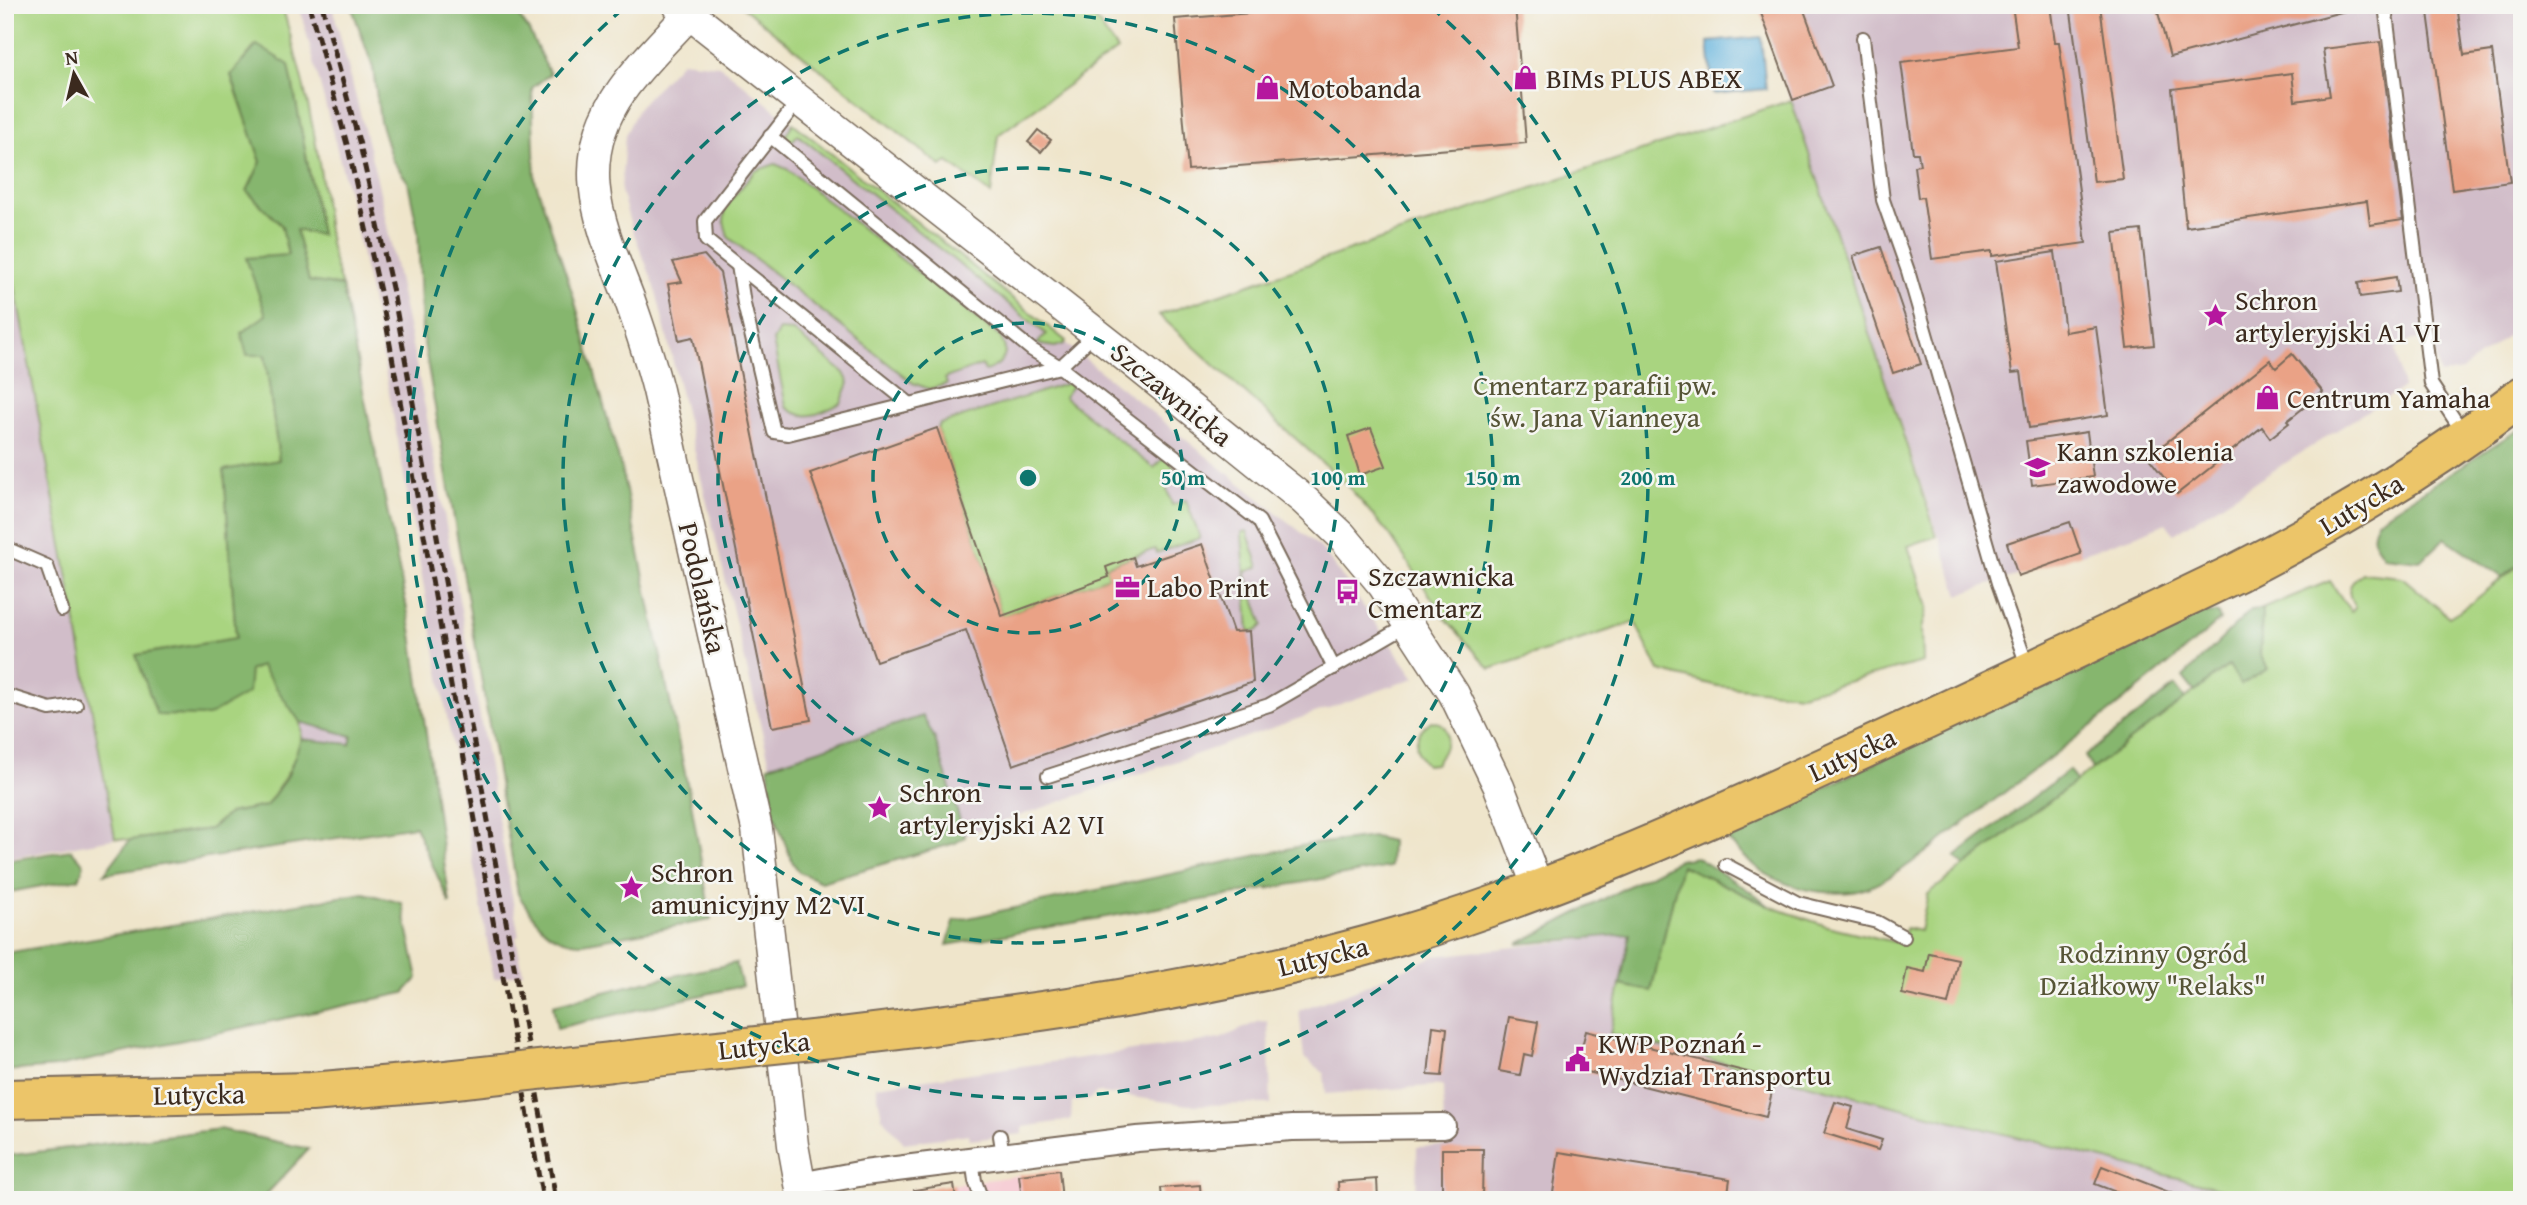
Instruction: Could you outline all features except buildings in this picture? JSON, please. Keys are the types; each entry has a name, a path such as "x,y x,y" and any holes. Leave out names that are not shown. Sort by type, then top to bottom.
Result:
{"main road":[{"name":"Lutycka","path":"5,1099 311,1091 428,1082 840,1037 1003,1018 1156,993 1277,968 1397,937 1539,890 1605,864 1750,802 2029,671 2294,543 2399,482 2522,396"}],"street":[{"name":"Szczawnicka","path":"684,10 1095,333 1322,516 1370,568 1454,694 1478,739 1539,890"},
{"name":"Podolańska","path":"684,10 611,108 596,153 594,195 602,229 638,324 658,390 750,795 763,880 793,1145 802,1192"},
{"path":"802,1192 864,1173 972,1159 1002,1146 1266,1129 1444,1126"}],"lane":[{"path":"2385,5 2431,384 2466,437"},
{"path":"1863,38 1883,200 1908,271 1998,583 2029,671"},
{"path":"799,100 705,221 706,240 910,404"},
{"path":"771,136 1032,350 1060,367 1259,521 1334,668"},
{"path":"738,265 744,304 774,432 788,435 1060,367 1095,333"},
{"path":"5,544 8,549 47,566 62,610"},
{"path":"1048,776 1269,705 1409,624"},
{"path":"5,695 50,709 76,705"},
{"path":"1726,865 1798,903 1877,922 1904,937"},
{"path":"972,1159 975,1181 982,1200"}],"shaded area":[{"path":"299,5 332,5 378,183 425,407 519,936 516,937 523,973 494,979 377,325 347,187"},
{"path":"1758,5 2522,5 2522,324 2461,371 2439,375 2434,337 2408,341 2396,349 2403,388 2174,534 2166,523 1959,595"},
{"path":"682,61 719,65 1322,549 1415,678 965,835 923,723 772,773 655,287 631,226 621,191 625,135 639,107"},
{"path":"226,190 371,791 5,859 5,230"},
{"name":"KWP Poznań - Wydział Transportu","path":"1631,934 1610,1034 2265,1200 1416,1200 1417,1147 1444,1146 1443,1085 1326,1094 1324,1073 1304,1058 1299,1010 1353,991 1435,956"},
{"path":"1268,1021 1271,1104 1188,1105 1097,1092 1089,1100 1072,1102 1071,1120 1023,1127 1023,1134 970,1140 969,1134 904,1143 882,1117 876,1086 1220,1039 1257,1022"},
{"path":"1059,1170 1062,1200 893,1200 892,1193"}],"green space":[{"path":"5,5 282,5 304,86 317,148 330,243 342,286 309,282 295,229 321,234 289,65 256,45 231,75 261,162 247,191 282,226 288,256 266,315 265,354 279,460 224,470 236,638 136,655 250,670 261,666 299,720 301,730 297,753 266,806 229,813 210,829 130,840 115,838 5,231"},
{"path":"351,5 511,5 528,29 550,74 532,88 535,180 573,295 621,467 691,802 711,920 583,943 571,942 544,929 518,894 422,331 418,231 408,182 392,160 380,121 373,68"},
{"path":"740,5 1086,5 1117,50 998,135 991,194 948,162 941,166"},
{"path":"257,45 289,65 321,235 296,230 309,281 342,286 412,634 450,904 415,826 104,874 130,840 210,829 229,813 266,806 288,775 301,739 350,744 352,736 300,722 261,666 250,670 248,693 208,716 157,715 136,655 236,638 224,470 279,460 265,355 247,355 241,333 266,315 246,258 288,255 282,226 247,191 261,162 231,75"},
{"name":"Cmentarz parafii pw. św. Jana Vianneya","path":"1791,100 1937,536 1908,546 1928,607 1922,629 1923,662 1801,694 1717,686 1659,671 1635,622 1490,669 1445,618 1389,534 1348,486 1159,315"},
{"path":"793,123 1066,341 1064,344 1055,347 1037,344 1046,334 798,135 788,145 785,137"},
{"path":"775,164 787,169 1000,337 1005,349 1001,362 985,371 982,365 945,378 947,384 929,389 913,383 728,237 724,222 730,201 755,171"},
{"path":"779,330 793,331 844,373 849,383 841,403 813,415 800,415 786,407 773,341"},
{"path":"1068,383 1072,386 1064,397 1154,468 1165,457 1172,464 1178,477 1165,483 1172,505 1186,500 1200,538 1157,553 1155,549 1106,566 1109,577 1002,616 937,428 940,424"},
{"path":"2522,427 2522,562 2502,577 2445,538 2420,561 2384,557 2372,536 2378,520"},
{"path":"1247,531 1259,567 1245,572 1263,625 1257,631 1249,631 1242,535 1242,532"},
{"name":"Rodzinny Ogród Działkowy \"Relaks\"","path":"2522,562 2522,1200 2404,1200 2383,1191 2378,1200 2265,1200 1610,1034 1620,985 1651,991 1681,864 1769,906 1827,926 1903,944 1906,928 1920,931 1928,894 2229,665 2267,667 2260,655 2262,609 2330,581 2351,612 2355,608 2350,597 2351,585 2362,573 2402,577 2449,617 2470,604"},
{"path":"2262,609 2260,655 2268,669 2241,685 2229,665 2195,692 2183,677 2251,610"},
{"path":"2194,613 2218,613 2220,620 2065,747 1929,850 1881,882 1866,889 1840,893 1792,886 1760,870 1725,837 2078,662"},
{"path":"2175,686 2185,699 2092,769 2085,756"},
{"path":"923,716 935,739 965,837 955,843 821,882 799,872 774,814 768,766"},
{"path":"1431,721 1444,727 1447,738 1443,752 1435,764 1426,765 1418,753 1416,742 1421,731"},
{"path":"2069,770 2076,781 1965,866 1955,857"},
{"path":"1374,837 1391,841 1390,867 947,945 954,921 1305,845"},
{"path":"71,850 84,864 79,879 5,893 5,861"},
{"path":"1696,857 1769,906 1681,865 1651,991 1620,985 1630,934 1518,944 1678,860"},
{"path":"364,893 402,903 418,978 404,993 57,1067 5,1071 5,953"},
{"path":"736,963 742,986 557,1028 553,1005"},
{"path":"220,1129 309,1149 261,1200 5,1200 5,1156"}],"water":[{"path":"1761,37 1766,89 1713,94 1708,42"}],"railway":[{"path":"309,5 348,148 382,300 543,1200"},
{"path":"322,5 360,145 394,297 556,1200"}],"place":[{"name":"BIMs PLUS ABEX","path":"1526,78"},
{"name":"Motobanda","path":"1268,88"},
{"name":"Schron artyleryjski A1 VI","path":"2215,316"},
{"name":"Centrum Yamaha","path":"2267,398"},
{"name":"Kann szkolenia zawodowe","path":"2037,467"},
{"name":"Labo Print","path":"1127,587"},
{"name":"Szczawnicka Cmentarz","path":"1348,592"},
{"name":"Schron artyleryjski A2 VI","path":"879,808"},
{"name":"Schron amunicyjny M2 VI","path":"631,888"},
{"name":"KWP Poznań - Wydział Transportu","path":"1578,1059"}]}
